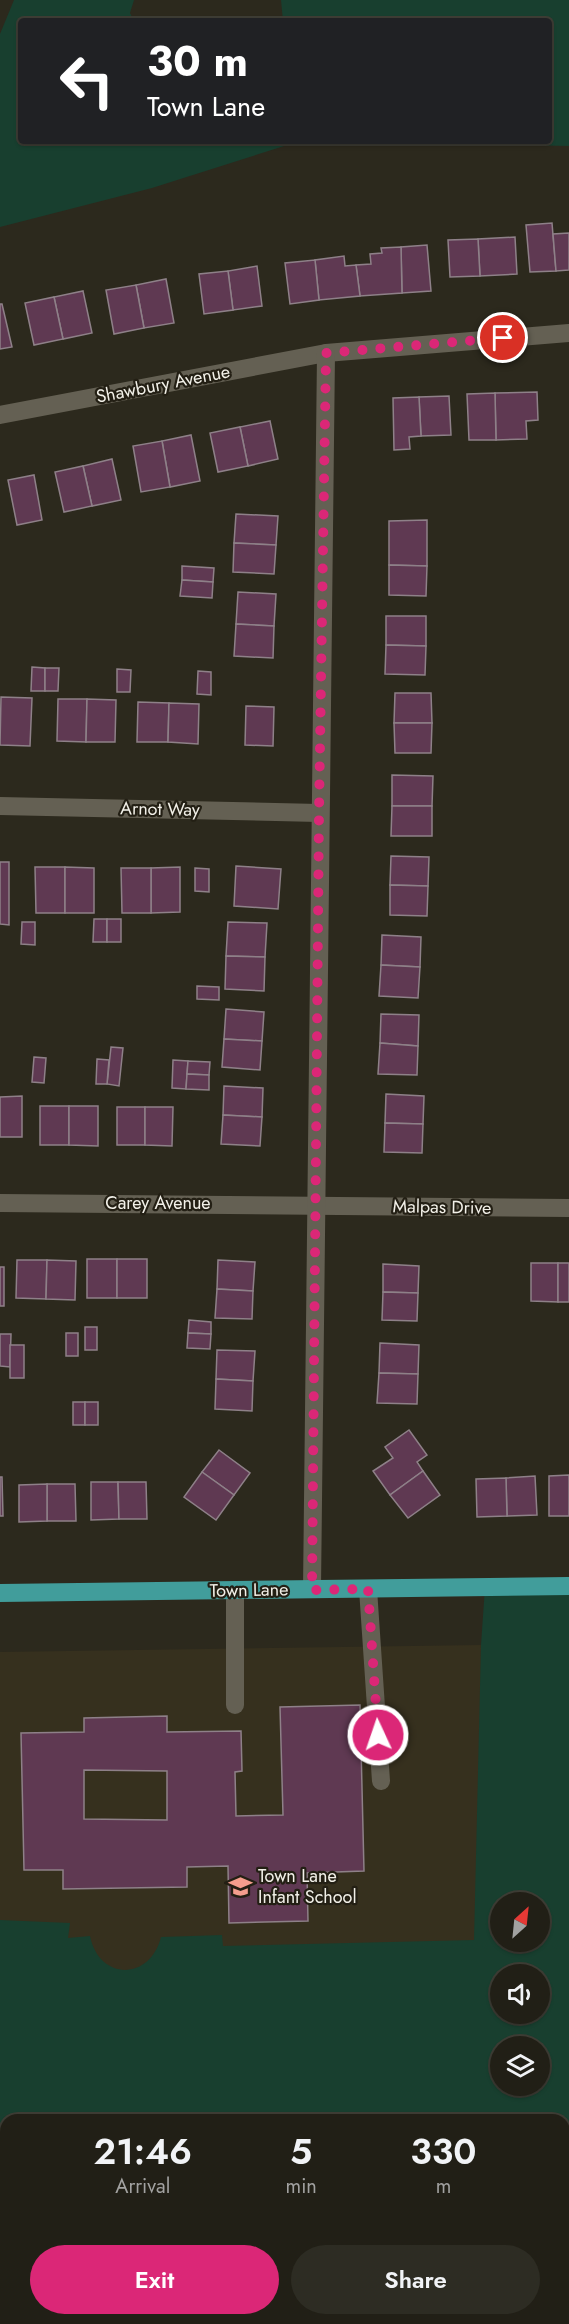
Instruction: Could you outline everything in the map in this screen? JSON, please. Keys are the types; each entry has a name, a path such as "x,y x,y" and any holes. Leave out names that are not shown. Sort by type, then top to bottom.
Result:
{"main road":[{"name":"Town Lane","path":"0,1593 569,1586"}],"street":[{"path":"312,1590 326,353 569,333"},
{"name":"Shawbury Avenue","path":"0,415 326,353"},
{"name":"Arnot Way","path":"0,806 319,813"},
{"name":"Carey Avenue","path":"0,1203 316,1204"},
{"name":"Malpas Drive","path":"316,1204 569,1208"},
{"path":"368,1589 381,1781"},
{"path":"235,1590 235,1705"}],"shaded area":[{"name":"Town Lane Infant School","path":"481,1645 479,2114 0,2114 0,1652"}],"green space":[{"path":"14,0 134,0 130,13 132,18 18,18 18,144 291,144 152,188 0,227 0,34"},
{"path":"281,0 569,0 569,146 469,144 552,144 552,18 283,18"},
{"path":"569,1586 569,2114 0,2114 0,1920 70,1923 68,1938 90,1936 95,1951 103,1961 114,1968 125,1970 136,1968 147,1962 161,1937 222,1935 223,1946 474,1940 481,1645 485,1587"}],"building":[{"path":"552,223 556,271 530,272 526,225"},
{"path":"569,233 569,270 556,271 553,234"},
{"path":"515,237 517,274 480,276 478,239"},
{"path":"478,239 480,276 450,277 448,240"},
{"path":"427,245 431,291 402,293 401,247"},
{"path":"401,247 402,293 360,296 356,265 371,264 370,254 382,253 381,248"},
{"path":"344,256 345,266 356,265 360,296 319,300 315,260"},
{"path":"315,260 319,300 290,304 285,263"},
{"path":"257,266 262,306 233,310 228,271"},
{"path":"228,271 233,310 204,314 199,274"},
{"path":"166,279 174,323 144,328 136,285"},
{"path":"136,285 144,328 114,334 106,290"},
{"path":"83,291 92,333 63,339 54,297"},
{"path":"54,297 63,339 34,345 25,303"},
{"path":"0,304 2,304 12,347 0,349"},
{"path":"537,392 538,420 526,421 527,439 496,440 495,393"},
{"path":"495,393 496,440 469,440 467,394"},
{"path":"449,396 451,435 421,436 419,397"},
{"path":"419,397 421,436 409,437 410,449 394,450 393,398"},
{"path":"270,421 278,459 248,466 240,427"},
{"path":"240,427 248,466 218,472 210,433"},
{"path":"191,435 200,481 170,487 162,441"},
{"path":"162,441 170,487 141,492 133,446"},
{"path":"112,459 121,500 92,506 83,466"},
{"path":"83,466 92,506 64,512 55,472"},
{"path":"34,475 42,520 17,525 8,480"},
{"path":"236,514 278,516 276,545 234,543"},
{"path":"427,520 427,566 389,565 389,521"},
{"path":"234,543 276,545 274,574 233,572"},
{"path":"389,565 427,566 426,596 389,595"},
{"path":"182,566 214,568 213,582 182,580"},
{"path":"182,580 213,582 212,598 180,596"},
{"path":"238,592 276,594 274,626 236,624"},
{"path":"386,616 426,616 426,646 386,645"},
{"path":"236,624 274,626 273,658 234,656"},
{"path":"386,645 426,646 425,675 385,674"},
{"path":"32,667 45,668 45,691 31,691"},
{"path":"45,668 59,668 58,691 45,691"},
{"path":"117,669 131,670 130,692 117,692"},
{"path":"198,671 211,672 211,695 197,694"},
{"path":"395,693 431,693 432,723 394,723"},
{"path":"1,697 32,698 30,746 0,745"},
{"path":"58,699 87,699 86,742 57,741"},
{"path":"87,699 116,700 115,742 86,742"},
{"path":"138,702 169,703 168,742 137,742"},
{"path":"169,703 199,704 198,744 168,742"},
{"path":"246,706 274,707 273,746 245,745"},
{"path":"394,723 432,723 431,753 395,753"},
{"path":"392,775 433,776 432,806 392,806"},
{"path":"392,806 432,806 432,836 391,836"},
{"path":"391,856 429,857 428,886 390,885"},
{"path":"0,862 9,862 9,925 0,924"},
{"path":"236,866 281,869 278,909 234,906"},
{"path":"35,867 65,867 65,913 36,913"},
{"path":"65,867 94,868 94,913 65,913"},
{"path":"180,867 180,912 151,913 151,868"},
{"path":"121,868 151,868 151,913 122,913"},
{"path":"195,868 209,869 209,892 195,891"},
{"path":"390,885 428,886 427,916 390,915"},
{"path":"94,919 107,919 107,942 93,942"},
{"path":"107,919 121,919 121,942 107,942"},
{"path":"22,922 35,922 35,945 21,944"},
{"path":"228,922 267,923 265,957 226,956"},
{"path":"382,935 421,937 420,967 381,965"},
{"path":"226,956 265,957 264,991 225,989"},
{"path":"381,965 420,967 418,998 379,996"},
{"path":"197,986 219,987 219,1000 197,999"},
{"path":"226,1009 264,1012 262,1041 224,1039"},
{"path":"381,1014 419,1015 418,1046 380,1043"},
{"path":"224,1039 262,1041 260,1070 222,1067"},
{"path":"380,1043 418,1046 417,1075 378,1074"},
{"path":"111,1047 123,1048 119,1086 107,1084"},
{"path":"34,1057 46,1058 44,1083 32,1082"},
{"path":"97,1059 109,1060 107,1084 96,1084"},
{"path":"173,1060 188,1061 186,1089 172,1088"},
{"path":"188,1061 210,1062 209,1075 187,1074"},
{"path":"187,1074 209,1075 209,1090 186,1089"},
{"path":"224,1086 263,1088 262,1117 223,1115"},
{"path":"386,1094 424,1096 423,1124 385,1123"},
{"path":"22,1096 22,1137 0,1137 0,1097"},
{"path":"40,1106 69,1106 69,1145 40,1145"},
{"path":"69,1106 98,1106 98,1146 69,1145"},
{"path":"117,1107 145,1107 145,1145 117,1145"},
{"path":"145,1107 173,1107 172,1146 145,1145"},
{"path":"223,1115 262,1117 260,1146 221,1144"},
{"path":"385,1123 423,1124 422,1153 384,1152"},
{"path":"87,1259 117,1259 117,1298 87,1298"},
{"path":"117,1259 147,1259 147,1298 117,1298"},
{"path":"17,1260 47,1260 46,1299 16,1298"},
{"path":"47,1260 76,1261 75,1300 46,1299"},
{"path":"218,1260 255,1262 253,1291 217,1289"},
{"path":"531,1263 558,1263 558,1302 531,1301"},
{"path":"558,1263 569,1263 569,1302 558,1302"},
{"path":"383,1264 419,1266 418,1293 383,1292"},
{"path":"0,1267 4,1267 4,1306 0,1306"},
{"path":"217,1289 253,1291 252,1319 215,1318"},
{"path":"383,1292 418,1293 417,1321 382,1320"},
{"path":"189,1320 211,1322 211,1334 188,1333"},
{"path":"85,1327 97,1327 97,1350 85,1350"},
{"path":"66,1333 78,1333 78,1356 66,1356"},
{"path":"188,1333 211,1334 210,1349 187,1348"},
{"path":"0,1334 11,1334 10,1367 0,1366"},
{"path":"380,1343 419,1345 418,1374 379,1373"},
{"path":"10,1345 24,1345 24,1378 10,1378"},
{"path":"217,1350 255,1351 253,1381 216,1379"},
{"path":"379,1373 418,1374 417,1404 377,1403"},
{"path":"216,1379 253,1381 252,1411 215,1409"},
{"path":"73,1402 85,1402 85,1425 73,1425"},
{"path":"85,1402 98,1402 98,1425 85,1425"},
{"path":"409,1430 427,1455 417,1462 423,1471 390,1495 373,1471 393,1458 385,1447"},
{"path":"219,1450 250,1473 234,1495 202,1472"},
{"path":"423,1471 440,1495 408,1518 390,1495"},
{"path":"202,1472 234,1495 216,1520 184,1497"},
{"path":"569,1475 569,1516 549,1516 549,1476"},
{"path":"535,1476 537,1515 507,1516 506,1478"},
{"path":"0,1477 2,1477 3,1516 0,1516"},
{"path":"506,1478 507,1516 477,1517 476,1479"},
{"path":"91,1482 118,1482 119,1519 91,1520"},
{"path":"118,1482 146,1482 147,1519 119,1519"},
{"path":"47,1484 75,1484 76,1521 47,1521"},
{"path":"47,1484 47,1521 19,1522 19,1485"},
{"path":"360,1705 364,1871 307,1873 308,1921 229,1923 228,1866 187,1867 187,1887 63,1889 63,1870 24,1870 21,1733 84,1732 84,1718 167,1716 167,1732 241,1731 242,1771 235,1772 236,1816 283,1815 280,1707","holes":["84,1770 167,1771 167,1820 84,1819"]}],"place":[{"name":"Town Lane Infant School","path":"240,1886"}],"route":[{"path":"378,1735 368,1589 312,1590 326,353 503,338"}]}
